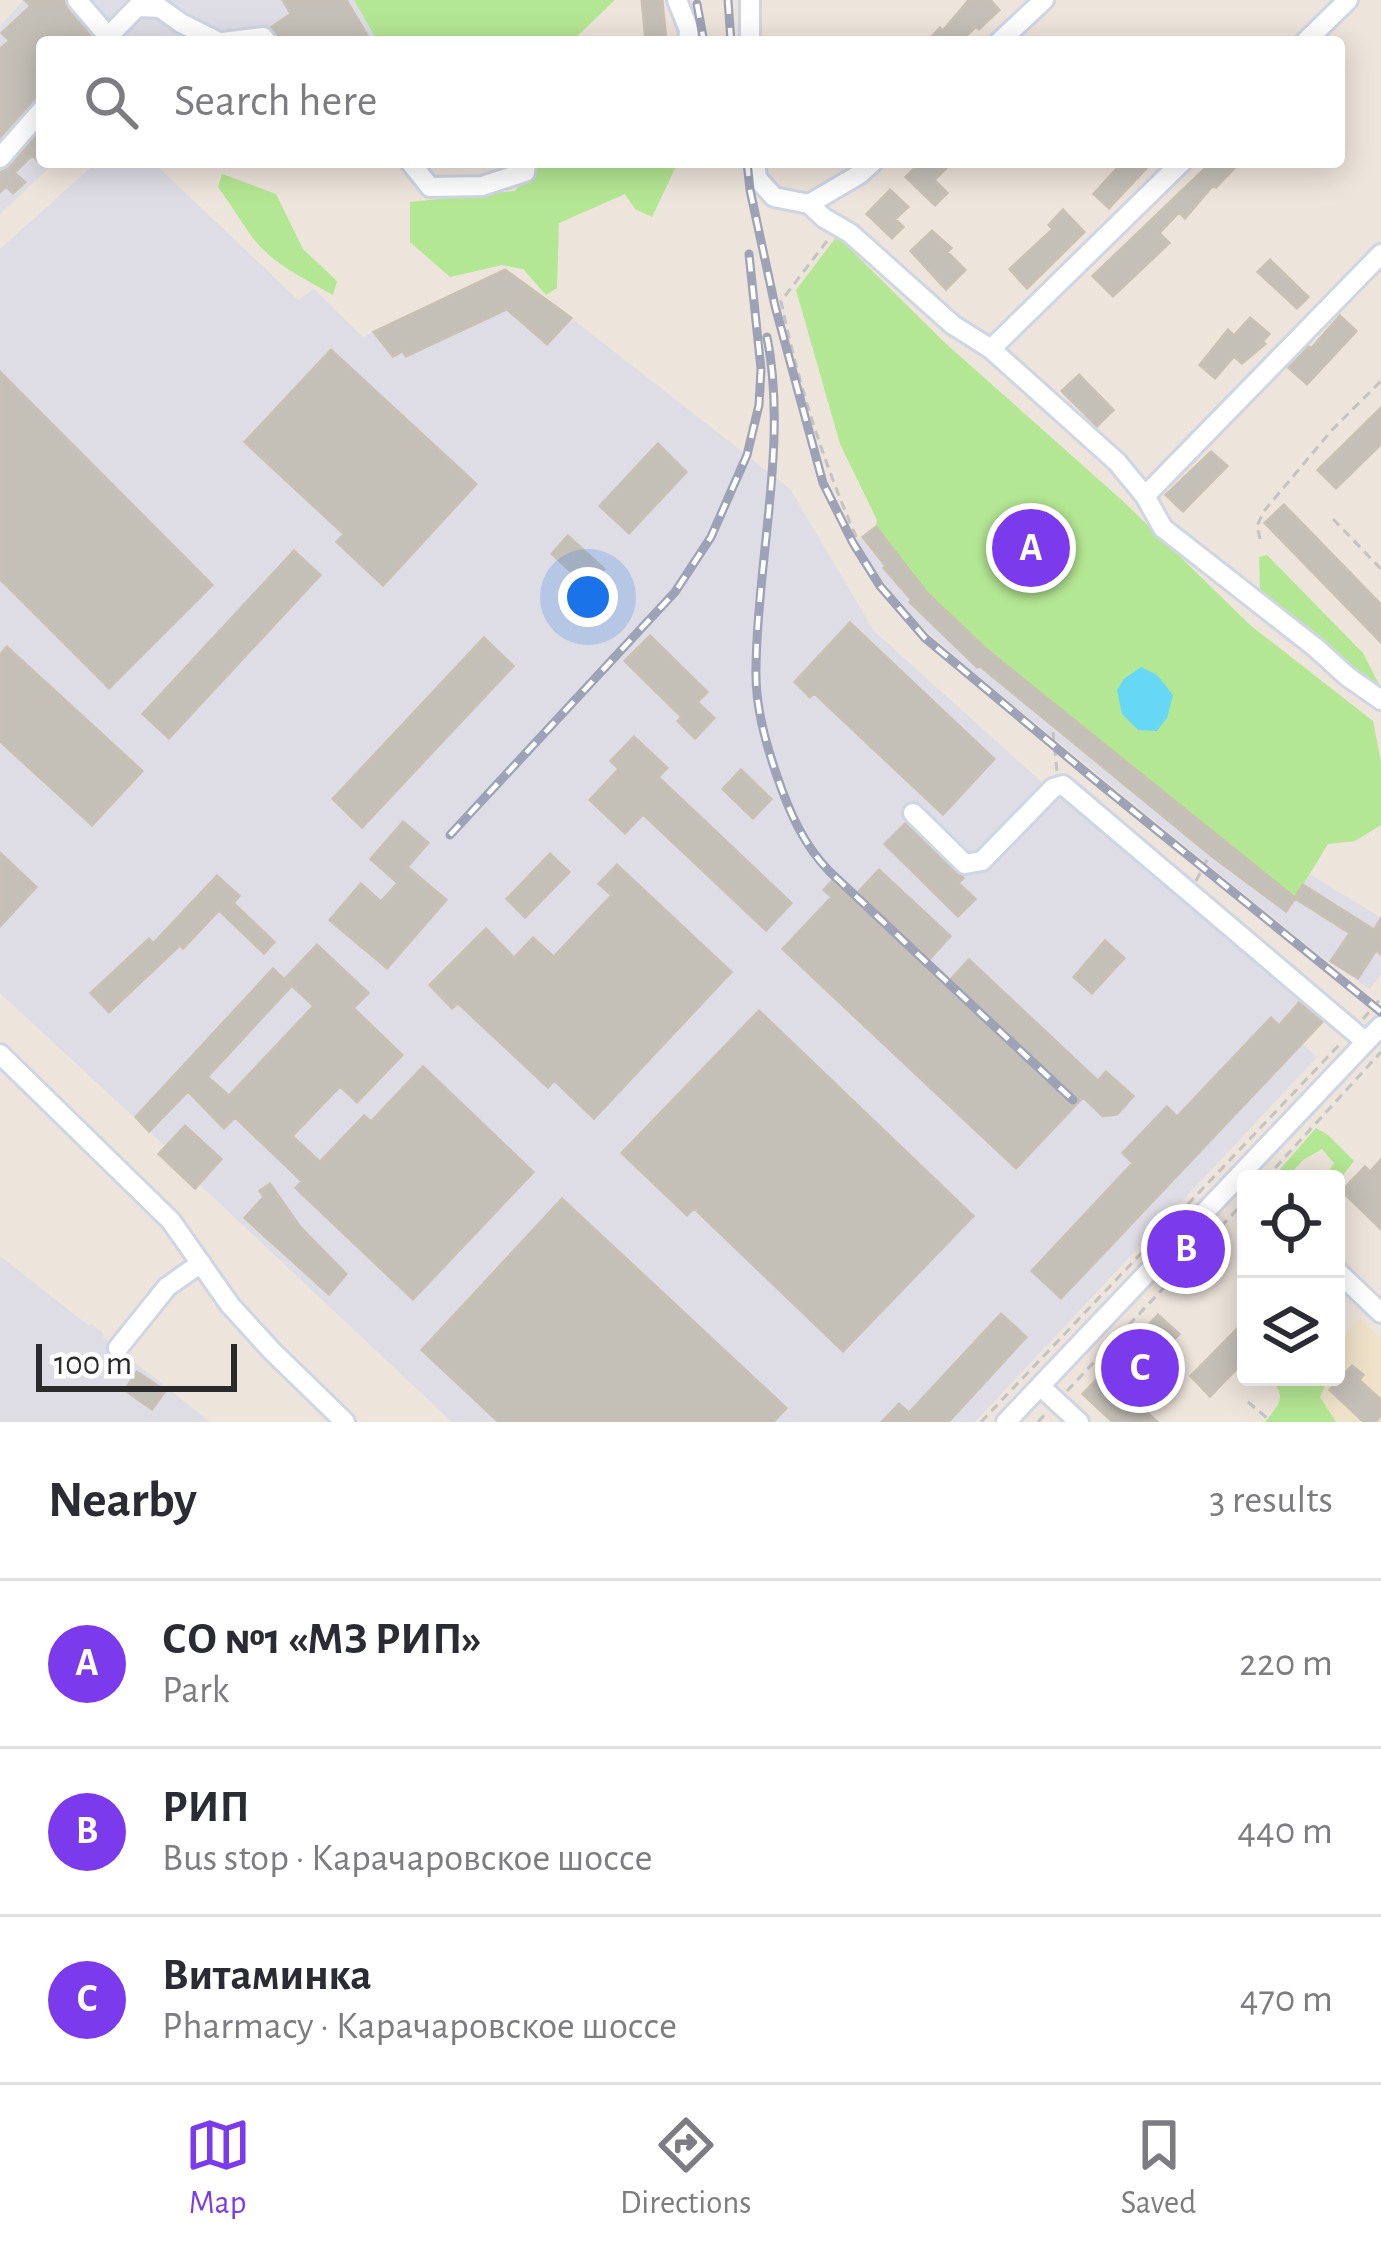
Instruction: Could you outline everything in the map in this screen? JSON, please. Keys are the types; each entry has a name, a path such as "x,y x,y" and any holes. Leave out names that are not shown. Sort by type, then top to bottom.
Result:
{"street":[{"path":"77,0 103,36"},
{"path":"677,0 688,36"},
{"path":"750,0 750,36"},
{"path":"1005,36 1044,0"},
{"path":"1311,36 1348,0"},
{"path":"108,36 137,7 160,8 208,36"},
{"path":"0,158 36,117"},
{"path":"415,168 430,187 482,186 525,168"},
{"path":"756,168 757,178 774,197 809,204 850,233 953,325 991,349 1117,462 1163,528 1381,700"},
{"path":"809,204 865,168"},
{"path":"991,349 1176,168"},
{"path":"1145,496 1381,254"},
{"path":"913,813 965,863 982,861 1052,788 1063,785 1366,1042"},
{"path":"1253,1170 1381,1026"},
{"path":"0,1054 171,1221 230,1305 345,1422"},
{"path":"1006,1422 1237,1187"},
{"path":"118,1348 167,1287 201,1263"},
{"path":"1345,1278 1381,1312"},
{"path":"1040,1386 1079,1422"}],"path":[{"path":"839,226 781,301 831,480 857,541"},
{"path":"1260,539 1257,526 1264,511 1381,381"},
{"path":"1333,519 1381,569"},
{"path":"1053,732 1063,785"},
{"path":"1190,893 1208,858"},
{"path":"1272,1170 1366,1042 1381,998"},
{"path":"981,1422 1366,1042"},
{"path":"1038,1422 1237,1210"},
{"path":"1172,1358 1183,1355"},
{"path":"1249,1402 1272,1422"}],"shaded area":[{"path":"23,0 354,0 375,36 36,36 36,168 49,168 0,214 0,27"},
{"path":"90,168 159,168 298,300 314,289 363,337 505,270 790,489 874,631 1056,795 1302,999 1281,1024 1317,1057 975,1422 452,1422 199,1184 195,1188 159,1154 165,1146 0,993 0,249"},
{"path":"876,527 926,592 987,650 1294,898 1310,874 1381,918 1381,974 1370,989 1314,951 906,612 855,542"},
{"path":"0,1256 92,1324 210,1422 0,1422"},
{"path":"1360,1319 1381,1339 1381,1422 1317,1422 1308,1386 1345,1386 1345,1335"}],"green space":[{"path":"354,0 615,0 577,36 375,36"},
{"path":"532,168 675,168 652,217 635,209 625,194 559,223 557,288 546,295 523,269 502,265 450,277 410,242 410,202 515,191"},
{"path":"222,174 276,194 303,249 337,281 333,295 260,247 218,187"},
{"path":"837,236 943,341 1125,503 1250,625 1373,721 1381,762 1381,825 1355,841 1328,844 1295,898 987,650 926,592 876,527 877,520 840,444 796,290"},
{"path":"1267,555 1363,653 1381,688 1337,661 1260,589 1259,557"},
{"path":"1316,1128 1354,1161 1345,1172 1330,1170 1334,1163 1322,1149 1294,1170 1279,1170"},
{"path":"1276,1386 1324,1386 1320,1397 1336,1422 1265,1422 1280,1400"}],"water":[{"path":"1141,667 1157,675 1173,695 1167,718 1157,731 1138,730 1122,714 1117,690"}],"building":[{"path":"25,0 64,0 90,36 36,36 36,99 0,137 0,49 10,41 2,33 31,6"},
{"path":"283,0 346,0 367,36 277,36 272,27 291,14"},
{"path":"642,0 662,0 666,36 645,36"},
{"path":"969,0 990,0 999,10 966,36 933,36 940,28 943,31"},
{"path":"36,137 36,159 32,155 14,173 25,182 13,193 6,186 0,192 0,173"},
{"path":"915,168 946,168 934,180 947,193 935,205 906,177"},
{"path":"1118,168 1146,168 1109,208 1094,194"},
{"path":"1206,168 1234,168 1185,218 1179,212 1159,233 1169,243 1113,296 1093,276"},
{"path":"890,190 908,207 895,219 903,227 892,238 867,214"},
{"path":"1063,210 1084,232 1027,288 1010,269 1053,229 1049,225"},
{"path":"932,231 965,270 946,289 911,251"},
{"path":"1270,260 1308,297 1297,308 1258,272"},
{"path":"505,270 571,318 547,344 507,309 406,356 403,351 393,356 374,332"},
{"path":"1340,316 1356,331 1307,384 1289,368"},
{"path":"1250,318 1269,334 1265,344 1242,363 1234,356 1215,378 1200,365 1228,330 1234,336"},
{"path":"331,350 476,484 383,585 337,542 344,534 245,442"},
{"path":"0,372 212,585 109,688 0,579"},
{"path":"1079,375 1113,410 1097,426 1062,391"},
{"path":"1381,408 1381,444 1336,488 1318,470"},
{"path":"658,444 686,472 629,533 600,506"},
{"path":"1211,452 1227,466 1183,511 1166,495"},
{"path":"1284,505 1381,605 1381,642 1265,523"},
{"path":"876,527 926,592 987,650 1295,898 1286,911 977,667 910,602 884,568 863,537"},
{"path":"568,536 604,569 588,587 552,554"},
{"path":"294,551 320,575 169,738 143,714"},
{"path":"850,623 994,759 943,814 814,693 810,697 795,682"},
{"path":"650,636 707,692 697,702 714,718 695,738 678,721 682,717 625,661"},
{"path":"484,638 513,666 362,827 333,799"},
{"path":"7,647 142,771 92,825 0,741 0,655"},
{"path":"634,737 667,768 658,777 791,903 766,930 643,814 625,833 590,800 619,769 611,761"},
{"path":"741,770 771,799 753,818 723,789"},
{"path":"403,822 428,843 407,867 446,900 387,968 330,920 361,884 381,902 398,883 371,859"},
{"path":"905,824 963,878 958,883 975,899 958,916 885,844"},
{"path":"0,853 36,887 0,926"},
{"path":"550,854 569,872 525,917 507,899"},
{"path":"617,865 731,972 594,1118 554,1080 548,1087 458,1003 452,1008 430,985 486,929 514,958 533,938 554,957 612,895 599,884"},
{"path":"879,870 950,936 923,966 944,987 969,960 1098,1081 1106,1072 1133,1096 1117,1114 1103,1116 1083,1097 1016,1168 783,949 832,897 824,890 832,881 852,899"},
{"path":"217,876 239,896 233,903 274,942 264,953 219,910 109,1012 91,993 149,939 153,944"},
{"path":"1303,885 1374,930 1381,919 1381,954 1376,950 1358,978 1331,961 1350,933 1295,898"},
{"path":"1105,941 1124,958 1092,993 1074,977"},
{"path":"317,945 368,993 353,1008 402,1055 357,1102 340,1086 292,1136 320,1162 364,1116 371,1122 423,1067 533,1172 413,1299 296,1188 302,1181 235,1117 224,1128 188,1091 149,1131 136,1117 273,969 291,986 207,1077 229,1096 314,1006 285,979"},
{"path":"1299,1003 1322,1022 1061,1298 1032,1271 1133,1163 1123,1153 1167,1107 1177,1117 1271,1018 1279,1026"},
{"path":"759,1011 973,1216 843,1351 694,1208 687,1215 622,1153"},
{"path":"185,1126 221,1159 195,1188 159,1154"},
{"path":"1381,1160 1381,1229 1345,1194 1345,1188 1365,1167 1370,1172"},
{"path":"270,1184 300,1227 346,1274 329,1294 245,1218 264,1197 260,1191"},
{"path":"562,1199 786,1408 773,1422 499,1422 422,1350"},
{"path":"1001,1314 1026,1337 948,1422 882,1422 899,1404 909,1413"},
{"path":"1158,1315 1179,1334 1124,1391 1157,1422 1113,1422 1083,1394"},
{"path":"1237,1329 1237,1368 1210,1396 1191,1376"},
{"path":"1352,1366 1363,1375 1359,1380 1381,1400 1381,1415 1375,1422 1364,1422 1330,1390 1345,1386 1345,1374"},
{"path":"137,1372 165,1391 152,1409 125,1390"}],"railway":[{"path":"728,0 731,36"},
{"path":"697,4 703,36"},
{"path":"748,168 775,306 823,483 880,586 925,638 1381,1012"},
{"path":"450,835 675,592 711,537 747,455 759,405 761,369 749,254"},
{"path":"767,337 773,377 773,460 756,682 765,736 787,802 804,838 829,871 1073,1100"}],"place":[{"name":"СО №1 «МЗ РИП»","path":"1031,548"},
{"name":"РИП","path":"1186,1249"},
{"name":"Витаминка","path":"1140,1368"}]}
